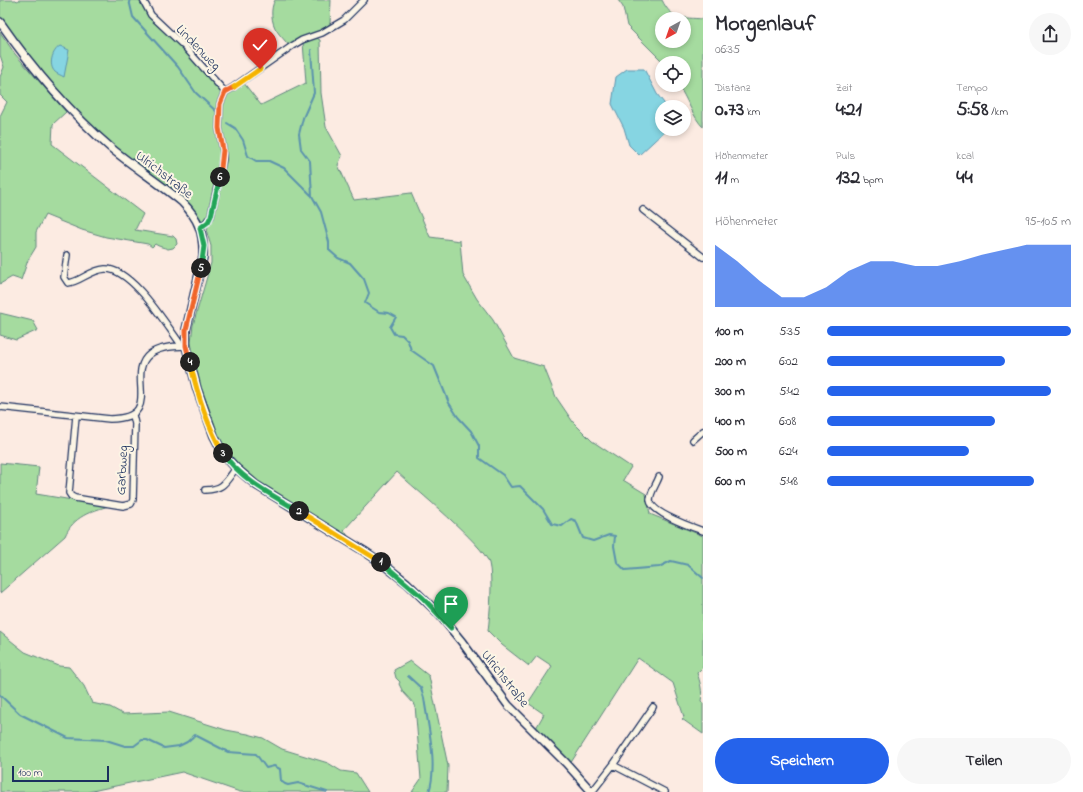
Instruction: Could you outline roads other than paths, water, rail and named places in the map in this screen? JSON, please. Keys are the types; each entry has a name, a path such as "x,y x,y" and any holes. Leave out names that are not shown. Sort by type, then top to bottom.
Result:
{"street":[{"name":"Lindenweg","path":"143,0 147,9 154,18 185,47 225,92"},
{"path":"200,228 208,222 211,216 221,173 223,150 219,128 220,104 225,92 292,46 302,40 327,30 344,20 364,0"},
{"name":"Ulrichstraße","path":"0,22 27,60 75,114 112,149 182,202 190,210 200,228 204,246 203,258 186,330 184,346 197,389 214,436 224,454 236,468 256,485 374,558 412,588 451,628 508,705 566,763 592,792"},
{"path":"643,210 703,257"},
{"path":"0,407 110,420 127,418 132,415 140,404 141,369 145,358 154,351 184,346 141,292 122,275 113,270 105,269 94,271 76,281 68,283 64,277 67,255"},
{"name":"Garbweg","path":"76,416 69,493 75,498 123,506 130,504 133,500 135,424 132,415"},
{"path":"693,440 703,431"},
{"path":"205,490 221,487 236,468"},
{"path":"659,477 651,497 651,503 653,506 667,516 703,531"},
{"path":"592,792 613,765 652,707"},
{"path":"613,765 666,792"}],"water":[{"path":"60,46 69,50 64,77 55,72 51,62 55,51"},
{"path":"627,69 644,69 655,92 662,100 655,100 655,136 659,136 639,155 629,145 624,128 612,104 616,77"}],"waterway":[{"path":"129,0 133,17 178,67 196,93 217,112"},
{"path":"311,50 314,93 303,118 299,134 301,149 310,161 312,196 321,212 329,242 329,250 338,258 350,263 364,279 369,293 365,303 379,312 389,313 396,317 390,327 394,334 402,335 408,341 411,350 434,366 449,403 458,417 471,431 479,446 479,458 503,475 511,487 520,486 543,509 552,524 562,526 571,519 576,521 583,538 593,541 609,535 615,536 614,546 617,562 625,570 659,567 671,561 688,565 703,578"},
{"path":"227,123 235,128 243,140 248,156 256,161 269,161 284,168 311,195"},
{"path":"408,676 421,688 424,698 430,733 433,770 429,792"},
{"path":"0,695 20,714 68,738 106,740 125,746 134,746 142,740 147,740 164,748 179,746 187,742 195,735 228,752 256,754 266,768 274,766 280,769 281,781 285,784 288,785 298,783 327,792"}]}
